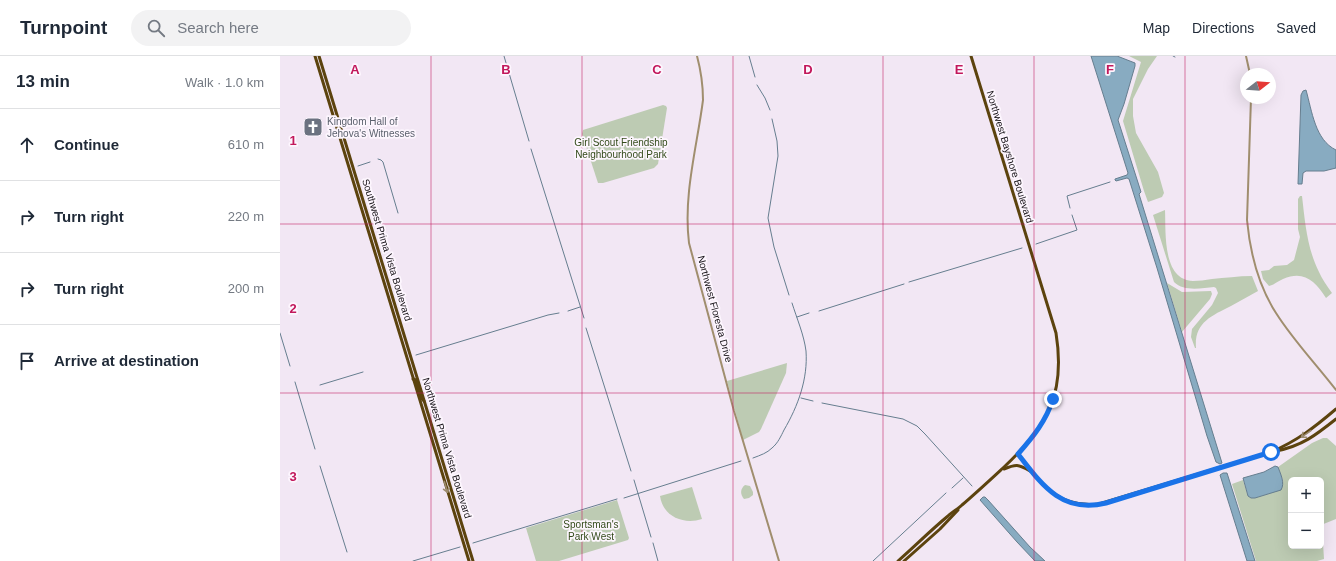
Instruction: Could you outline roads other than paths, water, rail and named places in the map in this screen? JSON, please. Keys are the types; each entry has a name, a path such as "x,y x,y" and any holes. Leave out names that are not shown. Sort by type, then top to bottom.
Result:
{"main road":[{"path":"315,56 350,166"},
{"path":"319,56 350,166"},
{"name":"Northwest Bayshore Boulevard","path":"961,506 1018,454 1032,438 1044,420 1053,399 1058,378 1059,353 1056,334 1035,262 971,56"},
{"name":"Southwest Prima Vista Boulevard","path":"350,166 406,339"},
{"name":"Southwest Prima Vista Boulevard","path":"350,166 402,341"},
{"name":"Northwest Prima Vista Boulevard","path":"406,339 473,561"},
{"name":"Northwest Prima Vista Boulevard","path":"402,341 469,561"},
{"path":"413,378 416,380 424,401"},
{"path":"1271,452 1287,445 1305,434 1336,409"},
{"path":"1018,454 1032,473 1046,488 1058,497 1073,503 1092,505 1117,500 1271,452 1290,448 1310,439 1336,419"},
{"path":"1000,471 1016,465 1032,473"},
{"path":"898,561 961,506"},
{"path":"904,561 940,529 961,506"}],"street":[{"name":"Northwest Floresta Drive","path":"697,56 703,85 703,100 687,207 689,243 734,410 779,561"},
{"path":"1246,56 1249,68"},
{"path":"1251,104 1247,220 1249,240 1254,262 1264,290 1276,312 1336,390"}],"water":[{"path":"1091,56 1117,56 1135,63 1118,120 1141,192 1139,194 1222,463 1220,464 1216,462 1207,436 1129,179 1115,180 1127,175 1128,173"},
{"path":"1306,90 1315,124 1319,132 1323,139 1336,150 1336,168 1324,171 1306,171 1303,173 1302,184 1298,184 1301,95 1303,91"},
{"path":"1275,466 1278,467 1282,479 1283,485 1281,490 1255,498 1248,496 1243,478 1264,472"},
{"path":"1227,473 1255,561 1247,561 1220,475"},
{"path":"983,497 988,500 1030,547 1045,561 1035,561 980,500"}],"waterway":[{"path":"504,56 529,141"},
{"path":"749,56 755,77"},
{"path":"757,85 770,110"},
{"path":"772,119 777,141 778,156 768,218 774,247 789,295"},
{"path":"531,149 584,318"},
{"path":"378,159 383,162 398,213"},
{"path":"358,166 370,162"},
{"path":"1070,208 1067,196 1110,182"},
{"path":"1036,244 1077,230 1072,215"},
{"path":"909,282 1022,248"},
{"path":"819,311 904,284"},
{"path":"753,458 768,451 778,442 798,402 804,382 806,351 792,303"},
{"path":"568,311 580,307"},
{"path":"416,355 559,313"},
{"path":"797,317 809,313"},
{"path":"586,328 631,471"},
{"path":"280,333 290,366"},
{"path":"320,385 363,372"},
{"path":"295,382 315,449"},
{"path":"801,398 813,401"},
{"path":"822,403 903,419 917,426 972,486"},
{"path":"624,498 741,461"},
{"path":"320,466 347,552"},
{"path":"952,488 963,478"},
{"path":"634,480 651,537"},
{"path":"873,561 946,493"},
{"path":"473,543 617,499"},
{"path":"653,543 658,561"},
{"path":"413,561 460,547"}],"place":[{"name":"Kingdom Hall of Jehova's Witnesses","path":"313,127"}],"park label":[{"name":"Girl Scout Friendship Neighbourhood Park","path":"621,148"},
{"name":"Sportsman's Park West","path":"591,530"}]}
